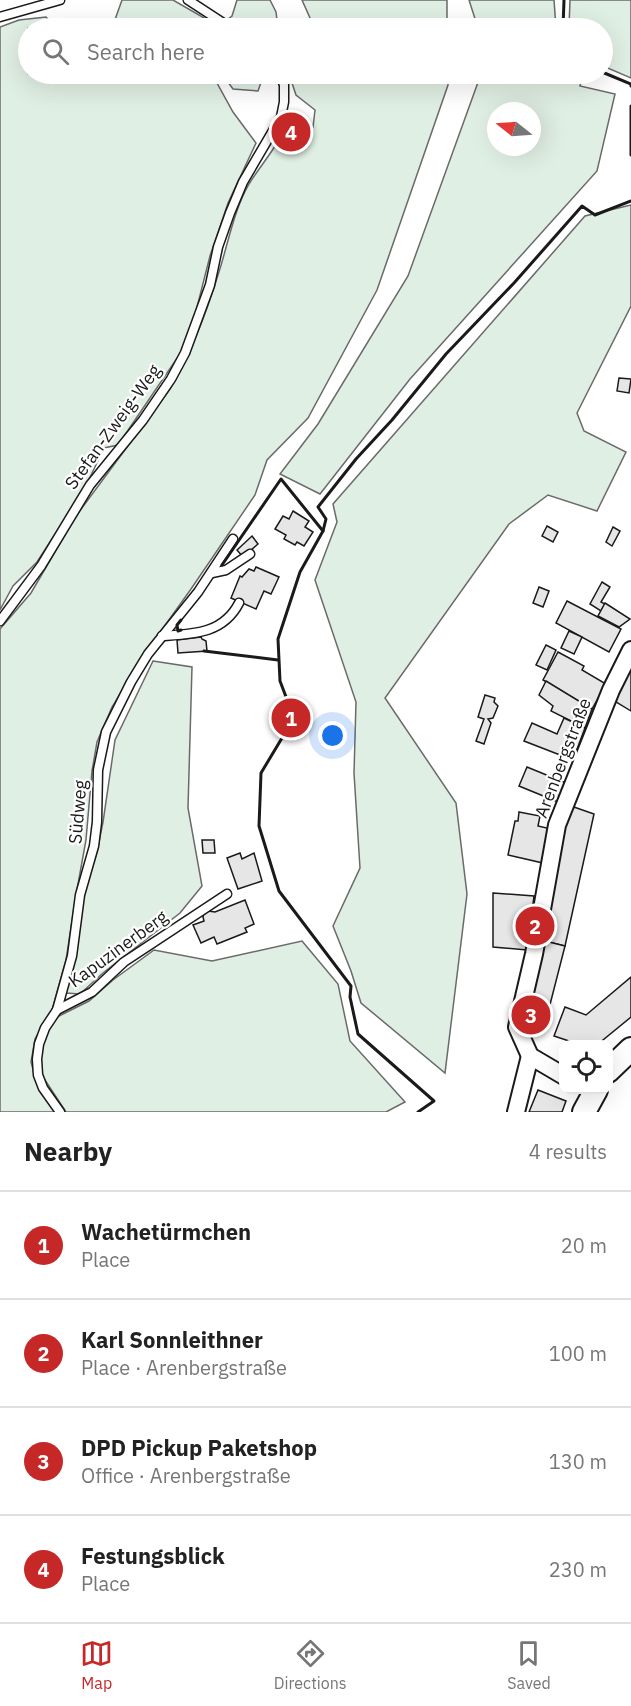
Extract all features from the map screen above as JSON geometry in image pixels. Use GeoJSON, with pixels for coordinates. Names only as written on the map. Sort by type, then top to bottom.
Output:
{"type":"FeatureCollection","features":[{"type":"Feature","properties":{"kind":"main road"},"geometry":{"type":"LineString","coordinates":[[613,1067],[631,1049]]}},
{"type":"Feature","properties":{"kind":"street","name":"Arenbergstraße"},"geometry":{"type":"LineString","coordinates":[[530,1056],[517,1027],[534,954],[557,825],[611,690],[631,650]]}},
{"type":"Feature","properties":{"kind":"street"},"geometry":{"type":"LineString","coordinates":[[516,1112],[530,1056],[559,1073]]}},
{"type":"Feature","properties":{"kind":"lane"},"geometry":{"type":"LineString","coordinates":[[0,17],[60,0]]}},
{"type":"Feature","properties":{"kind":"lane"},"geometry":{"type":"LineString","coordinates":[[188,0],[216,18]]}},
{"type":"Feature","properties":{"kind":"lane","name":"Stefan-Zweig-Weg"},"geometry":{"type":"LineString","coordinates":[[0,621],[41,566],[90,485],[155,404],[185,353],[210,285],[218,247],[230,213],[243,182],[281,117],[284,84]]}},
{"type":"Feature","properties":{"kind":"lane","name":"Südweg"},"geometry":{"type":"LineString","coordinates":[[60,1112],[43,1088],[38,1075],[36,1059],[45,1028],[57,1010],[72,956],[80,895],[94,846],[98,770],[106,732],[148,654],[212,573],[233,539]]}},
{"type":"Feature","properties":{"kind":"lane"},"geometry":{"type":"LineString","coordinates":[[212,573],[226,570],[250,554]]}},
{"type":"Feature","properties":{"kind":"lane"},"geometry":{"type":"LineString","coordinates":[[162,636],[199,633],[216,627],[232,616],[239,603]]}},
{"type":"Feature","properties":{"kind":"lane","name":"Kapuzinerberg"},"geometry":{"type":"LineString","coordinates":[[57,1010],[92,992],[124,962],[227,894]]}},
{"type":"Feature","properties":{"kind":"green space"},"geometry":{"type":"Polygon","coordinates":[[[122,0],[173,0],[204,18],[116,18],[122,0]]]}},
{"type":"Feature","properties":{"kind":"green space"},"geometry":{"type":"Polygon","coordinates":[[[237,0],[270,0],[277,18],[229,18],[237,0]]]}},
{"type":"Feature","properties":{"kind":"green space"},"geometry":{"type":"Polygon","coordinates":[[[302,0],[447,0],[447,18],[310,18],[302,0]]]}},
{"type":"Feature","properties":{"kind":"green space"},"geometry":{"type":"Polygon","coordinates":[[[469,0],[554,0],[555,18],[475,18],[469,0]]]}},
{"type":"Feature","properties":{"kind":"green space"},"geometry":{"type":"Polygon","coordinates":[[[570,0],[631,0],[631,78],[613,70],[613,18],[569,18],[570,0]]]}},
{"type":"Feature","properties":{"kind":"green space"},"geometry":{"type":"Polygon","coordinates":[[[18,20],[18,84],[218,84],[233,112],[256,143],[228,203],[182,351],[118,445],[104,448],[85,488],[37,562],[13,586],[0,610],[0,27],[18,20]]]}},
{"type":"Feature","properties":{"kind":"green space"},"geometry":{"type":"Polygon","coordinates":[[[229,84],[260,84],[258,91],[233,89],[229,84]]]}},
{"type":"Feature","properties":{"kind":"green space"},"geometry":{"type":"Polygon","coordinates":[[[292,84],[448,84],[377,290],[308,418],[267,460],[255,495],[146,652],[112,707],[97,742],[86,840],[66,960],[52,1010],[35,1039],[31,1062],[37,1084],[55,1112],[0,1112],[0,629],[31,593],[76,516],[170,389],[203,319],[235,217],[249,184],[275,146],[301,144],[313,127],[315,110],[296,95],[292,84]]]}},
{"type":"Feature","properties":{"kind":"green space"},"geometry":{"type":"Polygon","coordinates":[[[477,84],[580,84],[580,86],[615,94],[597,171],[410,379],[320,494],[280,474],[318,424],[408,276],[477,84]]]}},
{"type":"Feature","properties":{"kind":"green space"},"geometry":{"type":"Polygon","coordinates":[[[631,205],[631,306],[577,413],[584,431],[626,452],[597,511],[548,495],[509,524],[385,698],[456,803],[467,894],[445,1073],[361,1003],[333,926],[360,868],[354,773],[356,702],[315,580],[337,522],[333,504],[585,216],[631,205]]]}},
{"type":"Feature","properties":{"kind":"green space"},"geometry":{"type":"Polygon","coordinates":[[[153,661],[192,667],[188,808],[202,886],[180,913],[103,973],[80,994],[66,993],[82,900],[97,852],[103,822],[115,740],[153,661]]]}},
{"type":"Feature","properties":{"kind":"green space"},"geometry":{"type":"Polygon","coordinates":[[[302,941],[338,984],[350,1041],[405,1102],[386,1112],[66,1112],[43,1077],[40,1064],[41,1045],[48,1029],[57,1017],[89,1001],[154,950],[212,961],[302,941]]]}},
{"type":"Feature","properties":{"kind":"building"},"geometry":{"type":"Polygon","coordinates":[[[619,378],[631,379],[629,393],[617,391],[619,378]]]}},
{"type":"Feature","properties":{"kind":"building"},"geometry":{"type":"Polygon","coordinates":[[[293,511],[309,521],[305,527],[313,532],[304,546],[297,542],[295,545],[284,539],[286,535],[275,529],[283,516],[289,519],[293,511]]]}},
{"type":"Feature","properties":{"kind":"building"},"geometry":{"type":"Polygon","coordinates":[[[547,526],[558,532],[553,542],[542,536],[547,526]]]}},
{"type":"Feature","properties":{"kind":"building"},"geometry":{"type":"Polygon","coordinates":[[[613,527],[620,531],[612,546],[606,542],[613,527]]]}},
{"type":"Feature","properties":{"kind":"building"},"geometry":{"type":"Polygon","coordinates":[[[252,536],[258,544],[243,557],[237,550],[252,536]]]}},
{"type":"Feature","properties":{"kind":"building"},"geometry":{"type":"Polygon","coordinates":[[[256,567],[279,577],[271,594],[264,591],[256,609],[231,598],[240,576],[242,577],[249,569],[254,571],[256,567]]]}},
{"type":"Feature","properties":{"kind":"building"},"geometry":{"type":"Polygon","coordinates":[[[602,582],[610,587],[601,602],[605,604],[601,611],[590,604],[602,582]]]}},
{"type":"Feature","properties":{"kind":"building"},"geometry":{"type":"Polygon","coordinates":[[[539,587],[549,591],[543,607],[533,603],[539,587]]]}},
{"type":"Feature","properties":{"kind":"building"},"geometry":{"type":"Polygon","coordinates":[[[567,601],[621,629],[609,652],[556,623],[567,601]]]}},
{"type":"Feature","properties":{"kind":"building"},"geometry":{"type":"Polygon","coordinates":[[[605,603],[630,619],[619,627],[598,616],[605,603]]]}},
{"type":"Feature","properties":{"kind":"building"},"geometry":{"type":"Polygon","coordinates":[[[569,631],[582,637],[574,654],[561,648],[569,631]]]}},
{"type":"Feature","properties":{"kind":"building"},"geometry":{"type":"Polygon","coordinates":[[[201,637],[206,641],[207,651],[178,653],[177,640],[201,637]]]}},
{"type":"Feature","properties":{"kind":"building"},"geometry":{"type":"Polygon","coordinates":[[[546,645],[556,650],[547,670],[536,665],[546,645]]]}},
{"type":"Feature","properties":{"kind":"building"},"geometry":{"type":"Polygon","coordinates":[[[558,652],[584,666],[582,670],[606,684],[592,709],[543,680],[558,652]]]}},
{"type":"Feature","properties":{"kind":"building"},"geometry":{"type":"Polygon","coordinates":[[[631,660],[631,711],[611,699],[631,660]]]}},
{"type":"Feature","properties":{"kind":"building"},"geometry":{"type":"Polygon","coordinates":[[[546,681],[592,709],[585,728],[551,711],[553,706],[539,695],[546,681]]]}},
{"type":"Feature","properties":{"kind":"building"},"geometry":{"type":"Polygon","coordinates":[[[485,695],[495,698],[494,702],[498,706],[493,718],[488,719],[491,723],[484,744],[476,741],[484,719],[478,717],[485,695]]]}},
{"type":"Feature","properties":{"kind":"building"},"geometry":{"type":"Polygon","coordinates":[[[564,718],[585,728],[573,760],[524,741],[532,723],[557,734],[564,718]]]}},
{"type":"Feature","properties":{"kind":"building"},"geometry":{"type":"Polygon","coordinates":[[[527,767],[566,783],[558,802],[519,786],[527,767]]]}},
{"type":"Feature","properties":{"kind":"building"},"geometry":{"type":"Polygon","coordinates":[[[571,806],[594,814],[565,946],[541,940],[559,839],[571,806]]]}},
{"type":"Feature","properties":{"kind":"building"},"geometry":{"type":"Polygon","coordinates":[[[519,812],[540,816],[538,826],[551,829],[543,863],[508,855],[519,812]]]}},
{"type":"Feature","properties":{"kind":"building"},"geometry":{"type":"Polygon","coordinates":[[[202,840],[214,840],[215,853],[203,853],[202,840]]]}},
{"type":"Feature","properties":{"kind":"building"},"geometry":{"type":"Polygon","coordinates":[[[240,853],[242,859],[254,853],[262,881],[238,889],[227,858],[240,853]]]}},
{"type":"Feature","properties":{"kind":"building"},"geometry":{"type":"Polygon","coordinates":[[[493,893],[534,896],[527,950],[493,947],[493,893]]]}},
{"type":"Feature","properties":{"kind":"building"},"geometry":{"type":"Polygon","coordinates":[[[245,900],[254,924],[245,928],[247,932],[217,944],[214,937],[201,943],[193,925],[204,921],[204,913],[215,912],[245,900]]]}},
{"type":"Feature","properties":{"kind":"building"},"geometry":{"type":"Polygon","coordinates":[[[541,940],[565,946],[544,1028],[522,1022],[541,940]]]}},
{"type":"Feature","properties":{"kind":"building"},"geometry":{"type":"Polygon","coordinates":[[[631,977],[631,1017],[603,1040],[566,1040],[554,1036],[565,1007],[586,1015],[631,977]]]}},
{"type":"Feature","properties":{"kind":"building"},"geometry":{"type":"Polygon","coordinates":[[[538,1090],[566,1101],[562,1112],[529,1112],[538,1090]]]}},
{"type":"Feature","properties":{"kind":"wall"},"geometry":{"type":"LineString","coordinates":[[563,18],[564,0]]}},
{"type":"Feature","properties":{"kind":"wall"},"geometry":{"type":"LineString","coordinates":[[613,77],[631,86]]}},
{"type":"Feature","properties":{"kind":"wall"},"geometry":{"type":"LineString","coordinates":[[631,106],[631,155]]}},
{"type":"Feature","properties":{"kind":"wall"},"geometry":{"type":"LineString","coordinates":[[418,1112],[434,1101],[358,1034],[350,997],[351,986],[279,891],[259,826],[261,773],[294,718],[280,681],[278,639],[300,572],[323,531],[326,519],[318,507],[356,459],[392,420],[446,354],[514,283],[582,206],[595,215],[631,201]]}},
{"type":"Feature","properties":{"kind":"wall"},"geometry":{"type":"LineString","coordinates":[[222,565],[281,479],[323,531]]}},
{"type":"Feature","properties":{"kind":"wall"},"geometry":{"type":"LineString","coordinates":[[181,620],[177,625],[178,631],[181,630]]}},
{"type":"Feature","properties":{"kind":"wall"},"geometry":{"type":"LineString","coordinates":[[204,651],[278,660]]}},
{"type":"Feature","properties":{"kind":"place","name":"Festungsblick"},"geometry":{"type":"Point","coordinates":[291,132]}},
{"type":"Feature","properties":{"kind":"place","name":"Wachetürmchen"},"geometry":{"type":"Point","coordinates":[291,718]}},
{"type":"Feature","properties":{"kind":"place","name":"Karl Sonnleithner"},"geometry":{"type":"Point","coordinates":[535,926]}},
{"type":"Feature","properties":{"kind":"place","name":"DPD Pickup Paketshop"},"geometry":{"type":"Point","coordinates":[531,1015]}}]}
